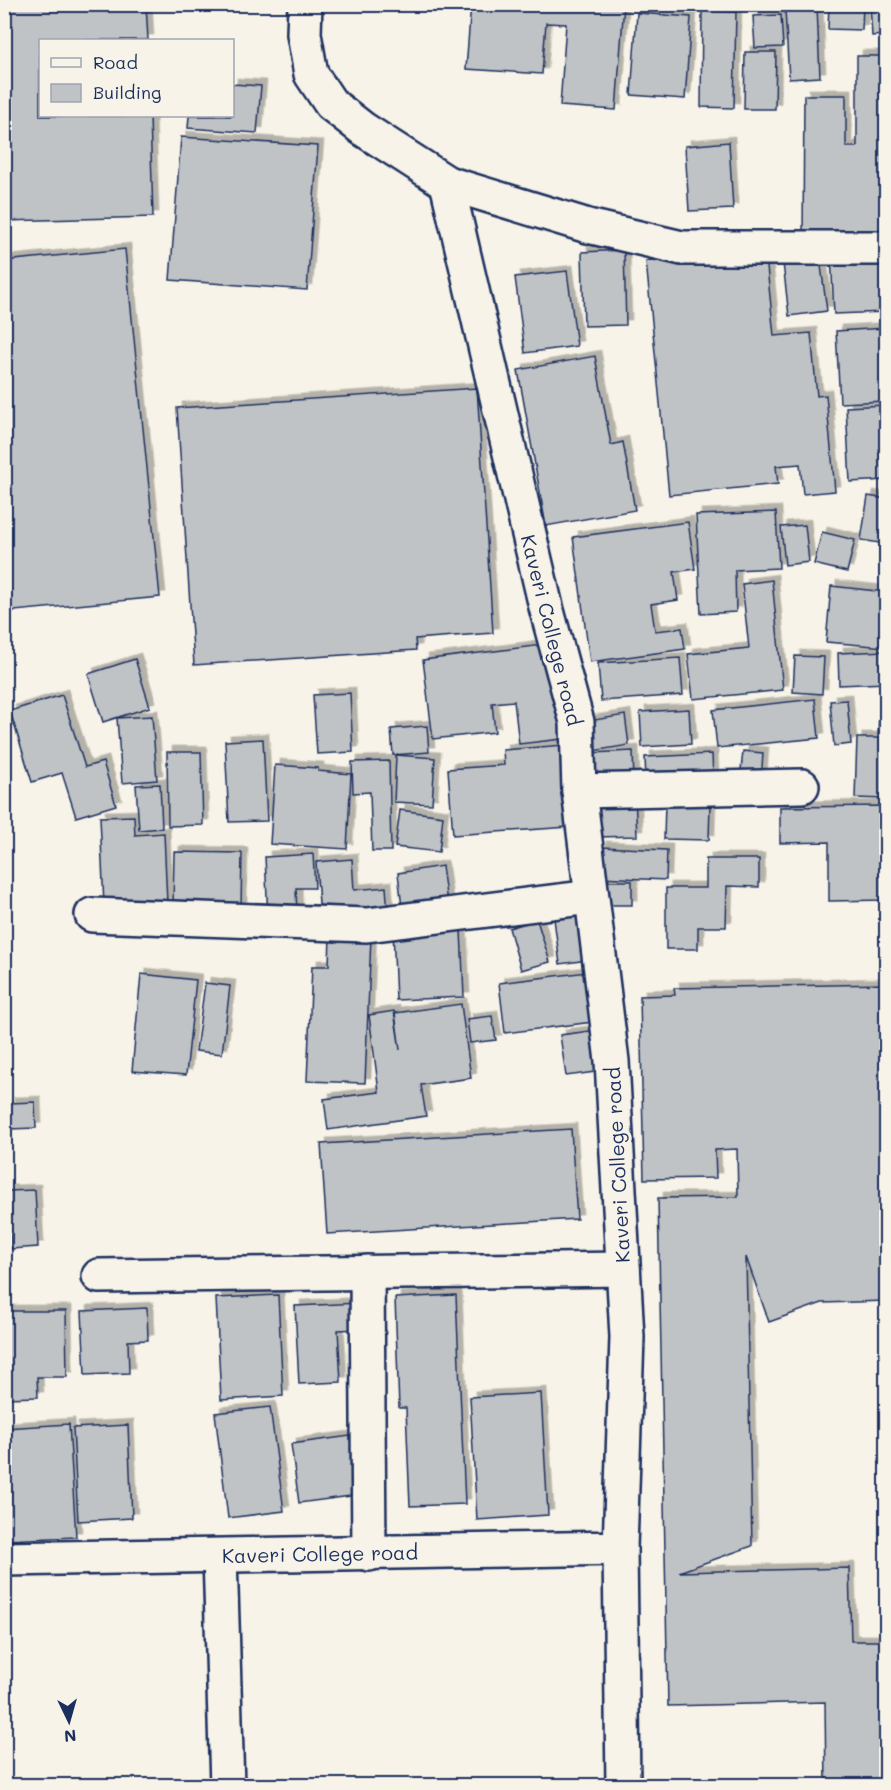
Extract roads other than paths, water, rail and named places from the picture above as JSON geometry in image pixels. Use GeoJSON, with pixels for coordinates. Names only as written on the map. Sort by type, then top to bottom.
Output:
{"type":"FeatureCollection","features":[{"type":"Feature","properties":{"kind":"street"},"geometry":{"type":"LineString","coordinates":[[305,4],[304,34],[311,74],[331,104],[363,129],[447,183],[588,226],[682,248],[886,248]]}},
{"type":"Feature","properties":{"kind":"street","name":"Kaveri College road"},"geometry":{"type":"LineString","coordinates":[[4,1559],[620,1548],[627,1336],[612,1061],[579,791],[577,722],[546,607],[447,183]]}},
{"type":"Feature","properties":{"kind":"street"},"geometry":{"type":"LineString","coordinates":[[579,791],[802,786]]}},
{"type":"Feature","properties":{"kind":"street"},"geometry":{"type":"LineString","coordinates":[[92,915],[367,925],[591,897]]}},
{"type":"Feature","properties":{"kind":"street"},"geometry":{"type":"LineString","coordinates":[[99,1276],[623,1269]]}},
{"type":"Feature","properties":{"kind":"street"},"geometry":{"type":"LineString","coordinates":[[367,1272],[369,1554]]}},
{"type":"Feature","properties":{"kind":"street"},"geometry":{"type":"LineString","coordinates":[[620,1548],[623,1785]]}},
{"type":"Feature","properties":{"kind":"street"},"geometry":{"type":"LineString","coordinates":[[220,1556],[227,1785]]}}]}
